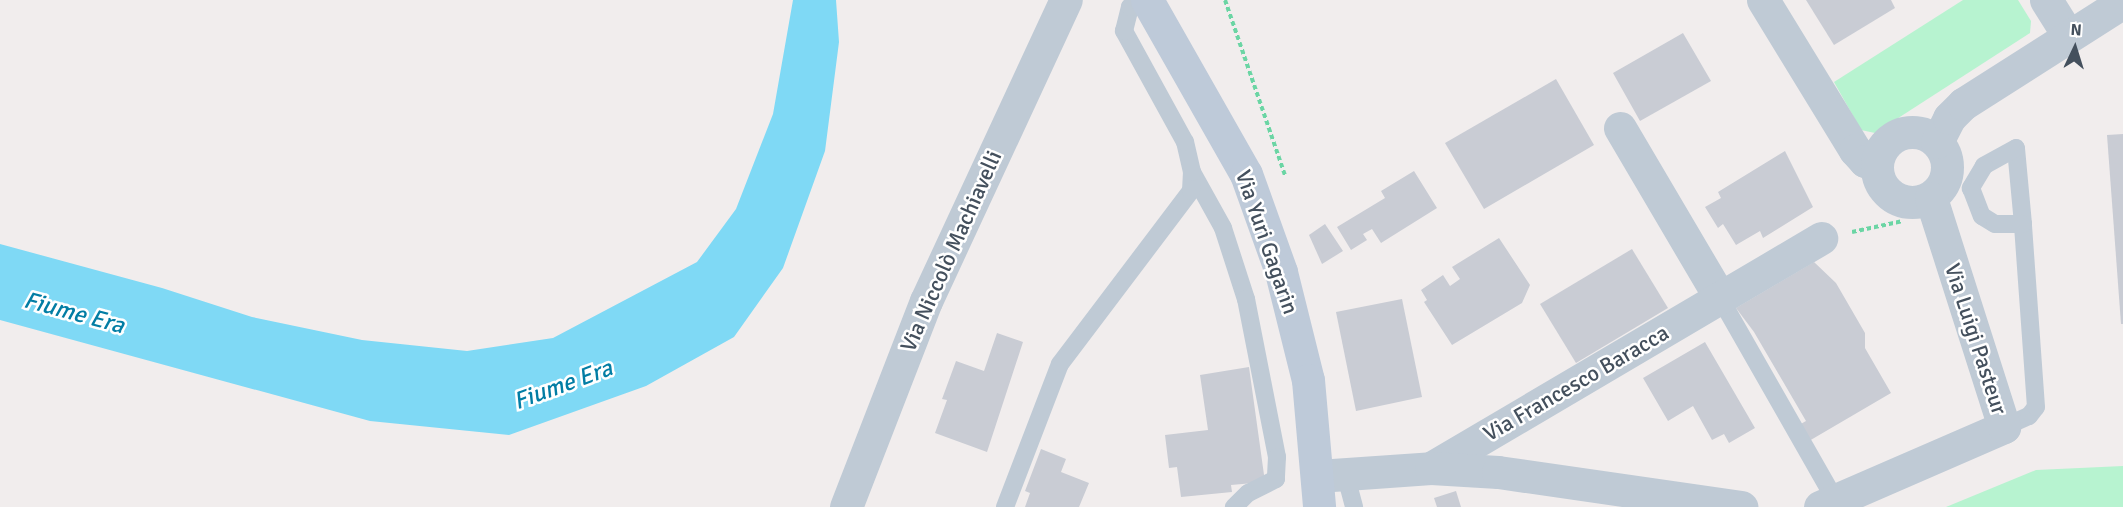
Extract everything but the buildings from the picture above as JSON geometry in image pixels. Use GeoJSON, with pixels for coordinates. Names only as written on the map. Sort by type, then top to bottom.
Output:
{"type":"FeatureCollection","features":[{"type":"Feature","properties":{"kind":"street","name":"Via Niccolò Machiavelli"},"geometry":{"type":"LineString","coordinates":[[846,507],[926,301],[1066,0]]}},
{"type":"Feature","properties":{"kind":"street","name":"Via Yuri Gagarin"},"geometry":{"type":"LineString","coordinates":[[1147,0],[1217,117],[1250,185],[1298,336],[1327,485]]}},
{"type":"Feature","properties":{"kind":"street"},"geometry":{"type":"LineString","coordinates":[[1763,0],[1855,150],[1865,161],[1876,164]]}},
{"type":"Feature","properties":{"kind":"street"},"geometry":{"type":"LineString","coordinates":[[2046,0],[2068,35]]}},
{"type":"Feature","properties":{"kind":"street"},"geometry":{"type":"LineString","coordinates":[[1937,142],[1949,118],[1963,104],[2123,2]]}},
{"type":"Feature","properties":{"kind":"street"},"geometry":{"type":"LineString","coordinates":[[1620,128],[1720,298]]}},
{"type":"Feature","properties":{"kind":"street"},"geometry":{"type":"LineString","coordinates":[[1905,132],[1918,132],[1937,142],[1947,159],[1947,177],[1933,206],[1893,198],[1884,189],[1876,164],[1882,147],[1905,132]]}},
{"type":"Feature","properties":{"kind":"street","name":"Via Luigi Pasteur"},"geometry":{"type":"LineString","coordinates":[[1828,504],[2004,427],[1933,206]]}},
{"type":"Feature","properties":{"kind":"street","name":"Via Francesco Baracca"},"geometry":{"type":"LineString","coordinates":[[1431,468],[1821,238]]}},
{"type":"Feature","properties":{"kind":"street"},"geometry":{"type":"LineString","coordinates":[[1327,485],[1431,468],[1551,478],[1678,502],[1742,507]]}},
{"type":"Feature","properties":{"kind":"lane"},"geometry":{"type":"LineString","coordinates":[[1139,0],[1130,7],[1124,31],[1185,142],[1192,172],[1223,228],[1246,299],[1277,457],[1276,479],[1248,494],[1234,507]]}},
{"type":"Feature","properties":{"kind":"lane"},"geometry":{"type":"LineString","coordinates":[[1005,507],[1060,364],[1191,191],[1192,172]]}},
{"type":"Feature","properties":{"kind":"lane"},"geometry":{"type":"LineString","coordinates":[[2004,427],[2029,416],[2036,407],[2023,224]]}},
{"type":"Feature","properties":{"kind":"lane"},"geometry":{"type":"LineString","coordinates":[[1720,298],[1828,504]]}},
{"type":"Feature","properties":{"kind":"lane"},"geometry":{"type":"LineString","coordinates":[[1327,485],[1354,507]]}},
{"type":"Feature","properties":{"kind":"path"},"geometry":{"type":"LineString","coordinates":[[1226,0],[1285,175]]}},
{"type":"Feature","properties":{"kind":"path"},"geometry":{"type":"LineString","coordinates":[[1821,238],[1933,206]]}},
{"type":"Feature","properties":{"kind":"green space"},"geometry":{"type":"Polygon","coordinates":[[[1963,0],[2018,0],[2031,21],[2030,33],[1875,133],[1861,130],[1834,82],[1963,0]]]}},
{"type":"Feature","properties":{"kind":"green space"},"geometry":{"type":"Polygon","coordinates":[[[2123,466],[2123,507],[1946,507],[2036,470],[2123,466]]]}},
{"type":"Feature","properties":{"kind":"water","name":"Fiume Era"},"geometry":{"type":"Polygon","coordinates":[[[793,0],[836,0],[839,42],[825,151],[783,268],[734,337],[646,386],[509,435],[370,421],[0,320],[0,244],[162,288],[252,317],[362,340],[467,351],[553,338],[697,262],[736,209],[773,114],[793,0]]]}}]}
